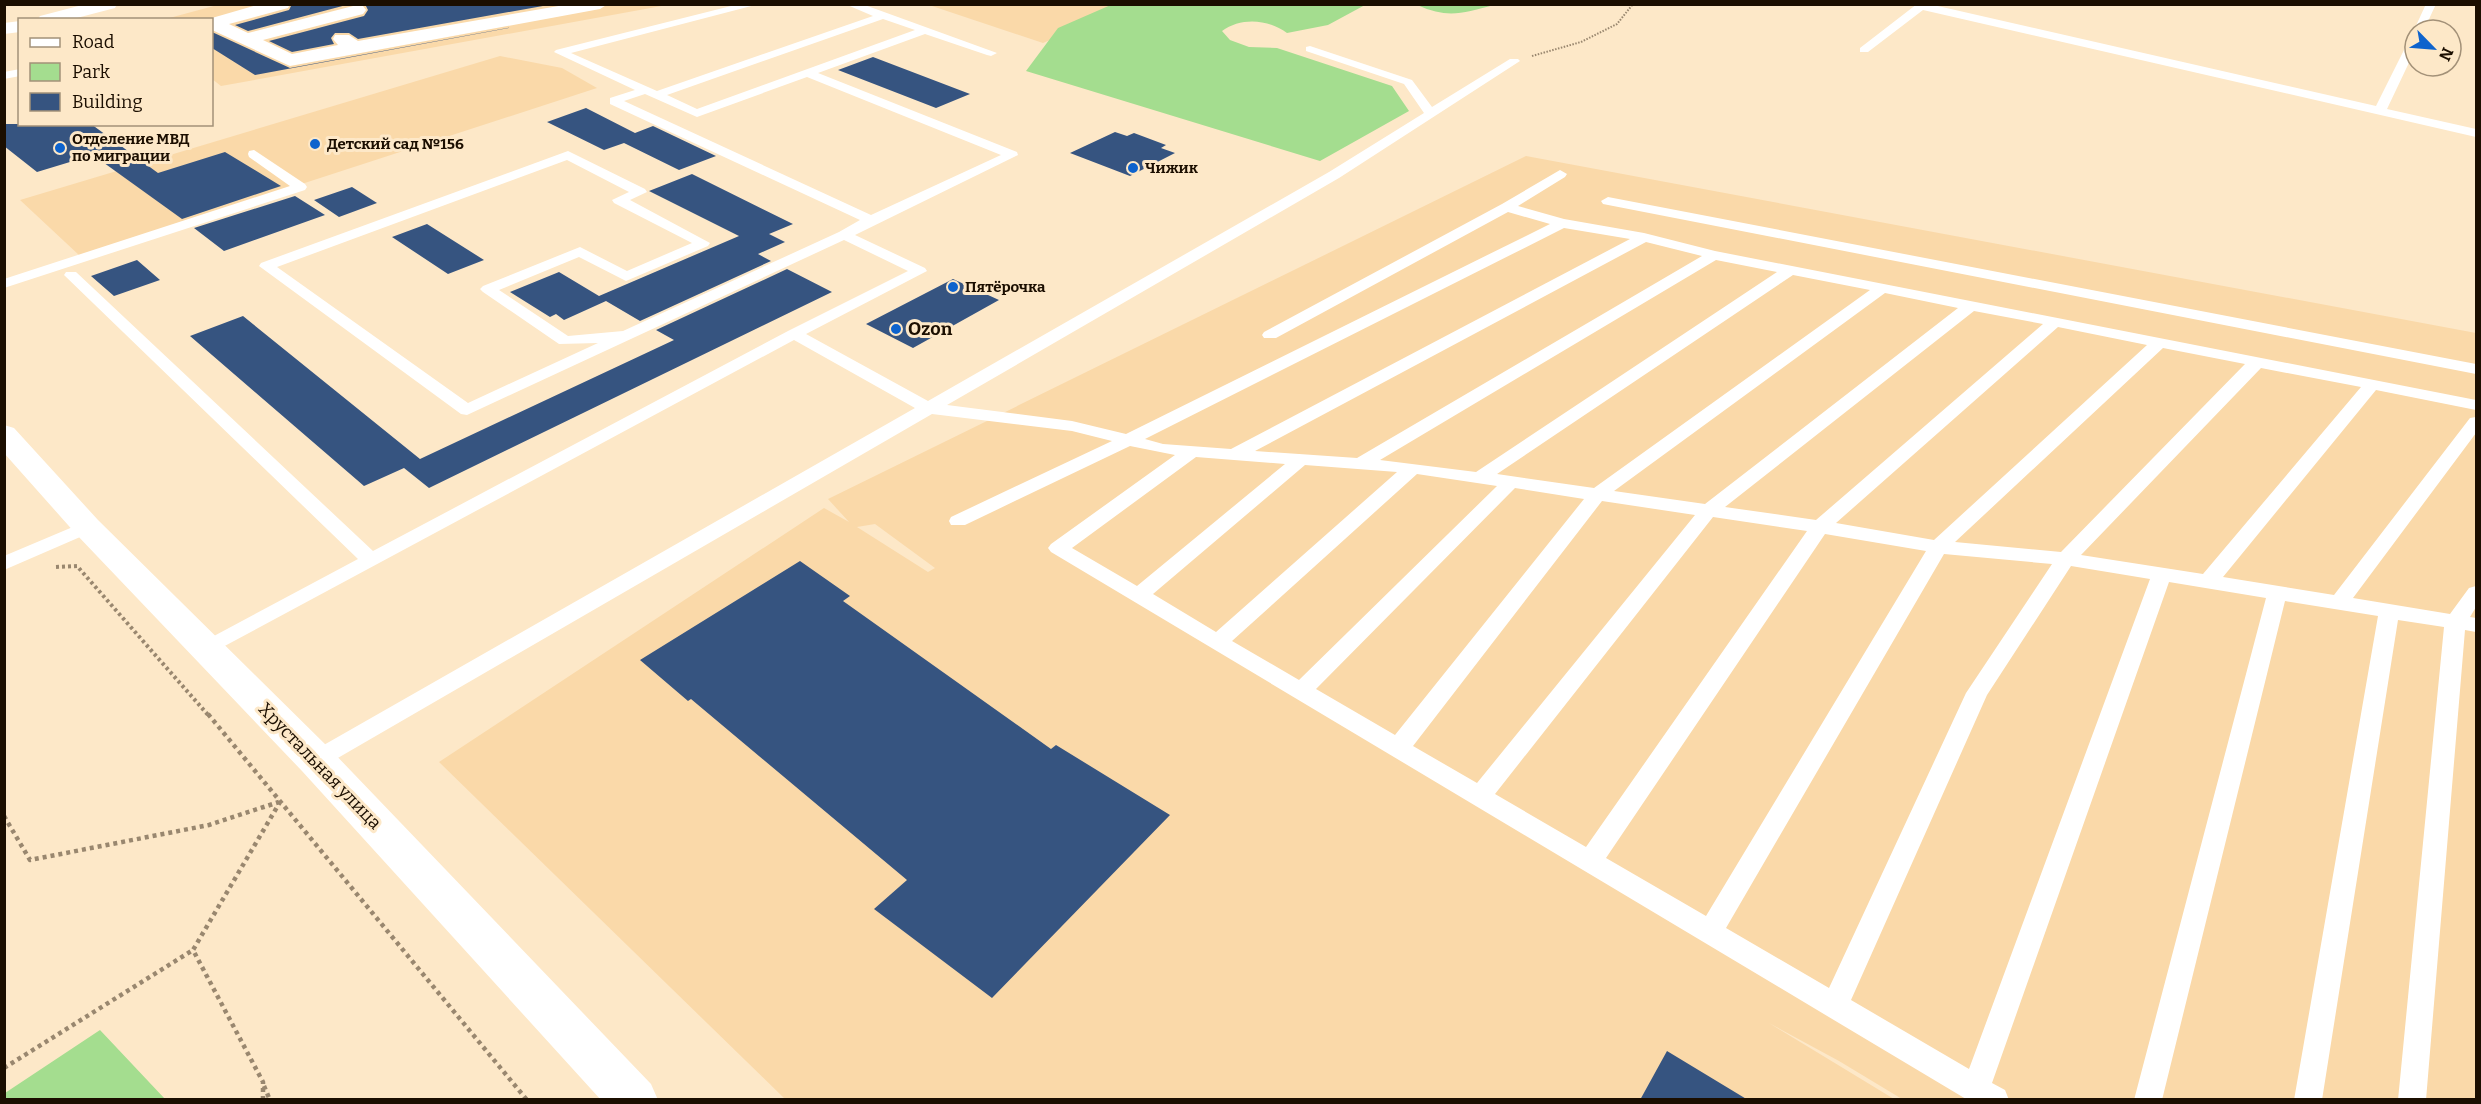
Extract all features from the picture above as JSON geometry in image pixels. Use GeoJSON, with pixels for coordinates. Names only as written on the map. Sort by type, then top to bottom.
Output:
{"type":"FeatureCollection","features":[{"type":"Feature","properties":{"kind":"street"},"geometry":{"type":"LineString","coordinates":[[52,18],[87,7],[109,4]]}},
{"type":"Feature","properties":{"kind":"street"},"geometry":{"type":"LineString","coordinates":[[282,4],[213,22],[290,60],[348,43],[416,37],[501,24],[561,8],[600,4]]}},
{"type":"Feature","properties":{"kind":"street"},"geometry":{"type":"LineString","coordinates":[[246,39],[352,7],[416,37]]}},
{"type":"Feature","properties":{"kind":"street"},"geometry":{"type":"LineString","coordinates":[[474,12],[501,24]]}},
{"type":"Feature","properties":{"kind":"street","name":"Хрустальная улица"},"geometry":{"type":"LineString","coordinates":[[4,434],[87,527],[316,760],[634,1100]]}},
{"type":"Feature","properties":{"kind":"lane"},"geometry":{"type":"LineString","coordinates":[[754,4],[560,52],[698,114],[926,30]]}},
{"type":"Feature","properties":{"kind":"lane"},"geometry":{"type":"LineString","coordinates":[[850,4],[991,53]]}},
{"type":"Feature","properties":{"kind":"lane"},"geometry":{"type":"LineString","coordinates":[[2425,18],[2432,4]]}},
{"type":"Feature","properties":{"kind":"lane"},"geometry":{"type":"LineString","coordinates":[[1864,50],[1922,5],[2476,133]]}},
{"type":"Feature","properties":{"kind":"lane"},"geometry":{"type":"LineString","coordinates":[[871,220],[614,101],[651,93],[882,15]]}},
{"type":"Feature","properties":{"kind":"lane"},"geometry":{"type":"LineString","coordinates":[[1310,49],[1408,82],[1431,114]]}},
{"type":"Feature","properties":{"kind":"lane"},"geometry":{"type":"LineString","coordinates":[[316,760],[1334,175],[1514,61]]}},
{"type":"Feature","properties":{"kind":"lane"},"geometry":{"type":"LineString","coordinates":[[2380,111],[2403,63]]}},
{"type":"Feature","properties":{"kind":"lane"},"geometry":{"type":"LineString","coordinates":[[626,336],[565,340],[488,289],[580,251],[626,277],[703,243],[619,200],[640,192],[568,155],[266,266],[467,410],[844,235],[871,220],[1012,155],[807,73]]}},
{"type":"Feature","properties":{"kind":"lane"},"geometry":{"type":"LineString","coordinates":[[4,284],[300,187],[254,154]]}},
{"type":"Feature","properties":{"kind":"lane"},"geometry":{"type":"LineString","coordinates":[[1270,335],[1507,207],[1560,174]]}},
{"type":"Feature","properties":{"kind":"lane"},"geometry":{"type":"LineString","coordinates":[[1608,201],[2476,369]]}},
{"type":"Feature","properties":{"kind":"lane"},"geometry":{"type":"LineString","coordinates":[[1507,207],[1562,223],[1644,237],[1714,255],[2476,405]]}},
{"type":"Feature","properties":{"kind":"lane"},"geometry":{"type":"LineString","coordinates":[[958,521],[1129,440],[1562,223]]}},
{"type":"Feature","properties":{"kind":"lane"},"geometry":{"type":"LineString","coordinates":[[206,649],[794,334],[920,271],[844,235]]}},
{"type":"Feature","properties":{"kind":"lane"},"geometry":{"type":"LineString","coordinates":[[1235,454],[1644,237]]}},
{"type":"Feature","properties":{"kind":"lane"},"geometry":{"type":"LineString","coordinates":[[1360,464],[1714,255]]}},
{"type":"Feature","properties":{"kind":"lane"},"geometry":{"type":"LineString","coordinates":[[1479,478],[1790,270]]}},
{"type":"Feature","properties":{"kind":"lane"},"geometry":{"type":"LineString","coordinates":[[70,275],[366,555]]}},
{"type":"Feature","properties":{"kind":"lane"},"geometry":{"type":"LineString","coordinates":[[1398,748],[1597,495],[1882,288]]}},
{"type":"Feature","properties":{"kind":"lane"},"geometry":{"type":"LineString","coordinates":[[1480,796],[1708,511],[1970,306]]}},
{"type":"Feature","properties":{"kind":"lane"},"geometry":{"type":"LineString","coordinates":[[1590,861],[1820,527],[2055,322]]}},
{"type":"Feature","properties":{"kind":"lane"},"geometry":{"type":"LineString","coordinates":[[794,334],[928,408],[1072,426],[1163,449],[1413,468],[1820,527],[1938,548],[2066,559],[2466,623]]}},
{"type":"Feature","properties":{"kind":"lane"},"geometry":{"type":"LineString","coordinates":[[1710,932],[1938,548],[2159,343]]}},
{"type":"Feature","properties":{"kind":"lane"},"geometry":{"type":"LineString","coordinates":[[1835,1005],[1977,693],[2066,559],[2257,362]]}},
{"type":"Feature","properties":{"kind":"lane"},"geometry":{"type":"LineString","coordinates":[[2208,582],[2372,385]]}},
{"type":"Feature","properties":{"kind":"lane"},"geometry":{"type":"LineString","coordinates":[[2340,603],[2476,423]]}},
{"type":"Feature","properties":{"kind":"lane"},"geometry":{"type":"LineString","coordinates":[[1193,451],[1058,548],[1986,1094],[2162,574]]}},
{"type":"Feature","properties":{"kind":"lane"},"geometry":{"type":"LineString","coordinates":[[1139,595],[1302,459]]}},
{"type":"Feature","properties":{"kind":"lane"},"geometry":{"type":"LineString","coordinates":[[1218,642],[1413,468]]}},
{"type":"Feature","properties":{"kind":"lane"},"geometry":{"type":"LineString","coordinates":[[1301,691],[1511,482]]}},
{"type":"Feature","properties":{"kind":"lane"},"geometry":{"type":"LineString","coordinates":[[4,564],[87,527]]}},
{"type":"Feature","properties":{"kind":"lane"},"geometry":{"type":"LineString","coordinates":[[2148,1100],[2277,593]]}},
{"type":"Feature","properties":{"kind":"lane"},"geometry":{"type":"LineString","coordinates":[[2412,1100],[2466,623],[2476,593]]}},
{"type":"Feature","properties":{"kind":"lane"},"geometry":{"type":"LineString","coordinates":[[2308,1100],[2389,611]]}},
{"type":"Feature","properties":{"kind":"path"},"geometry":{"type":"LineString","coordinates":[[1514,61],[1581,42],[1617,24],[1633,4]]}},
{"type":"Feature","properties":{"kind":"path"},"geometry":{"type":"LineString","coordinates":[[46,567],[77,566],[191,694],[527,1100]]}},
{"type":"Feature","properties":{"kind":"path"},"geometry":{"type":"LineString","coordinates":[[4,816],[30,860],[209,825],[280,802]]}},
{"type":"Feature","properties":{"kind":"path"},"geometry":{"type":"LineString","coordinates":[[4,1068],[194,950],[280,802]]}},
{"type":"Feature","properties":{"kind":"path"},"geometry":{"type":"LineString","coordinates":[[194,950],[263,1082],[270,1100]]}},
{"type":"Feature","properties":{"kind":"path"},"geometry":{"type":"LineString","coordinates":[[263,1082],[263,1100]]}},
{"type":"Feature","properties":{"kind":"shaded area"},"geometry":{"type":"Polygon","coordinates":[[[221,4],[667,5],[221,86],[213,80],[213,18],[169,18],[221,4]]]}},
{"type":"Feature","properties":{"kind":"shaded area"},"geometry":{"type":"Polygon","coordinates":[[[929,5],[1132,5],[1043,43],[929,5]]]}},
{"type":"Feature","properties":{"kind":"shaded area","name":"Детский сад №156"},"geometry":{"type":"Polygon","coordinates":[[[500,56],[562,68],[597,88],[80,256],[20,200],[500,56]]]}},
{"type":"Feature","properties":{"kind":"shaded area"},"geometry":{"type":"Polygon","coordinates":[[[1526,156],[2476,333],[2476,1099],[1902,1099],[1769,1023],[1894,1099],[785,1099],[439,762],[824,508],[849,522],[828,499],[1526,156]],[[875,524],[857,527],[928,572],[935,568],[875,524]]]}},
{"type":"Feature","properties":{"kind":"green space"},"geometry":{"type":"Polygon","coordinates":[[[1113,4],[1365,5],[1328,25],[1287,33],[1272,25],[1254,22],[1238,23],[1222,31],[1230,40],[1249,47],[1277,48],[1392,86],[1409,111],[1320,161],[1026,71],[1058,28],[1113,4]]]}},
{"type":"Feature","properties":{"kind":"green space"},"geometry":{"type":"Polygon","coordinates":[[[1417,5],[1494,5],[1464,12],[1447,13],[1417,5]]]}},
{"type":"Feature","properties":{"kind":"green space"},"geometry":{"type":"Polygon","coordinates":[[[100,1030],[165,1099],[5,1099],[5,1093],[100,1030]]]}},
{"type":"Feature","properties":{"kind":"building"},"geometry":{"type":"Polygon","coordinates":[[[292,4],[350,4],[248,31],[235,25],[289,10],[292,4]]]}},
{"type":"Feature","properties":{"kind":"building"},"geometry":{"type":"Polygon","coordinates":[[[365,4],[554,4],[358,39],[349,33],[335,33],[331,38],[334,44],[292,52],[269,41],[364,16],[368,10],[365,4]]]}},
{"type":"Feature","properties":{"kind":"building"},"geometry":{"type":"Polygon","coordinates":[[[573,16],[255,75],[213,49],[213,32],[290,68],[573,16]]]}},
{"type":"Feature","properties":{"kind":"building"},"geometry":{"type":"Polygon","coordinates":[[[873,57],[970,94],[936,108],[838,70],[873,57]]]}},
{"type":"Feature","properties":{"kind":"building"},"geometry":{"type":"Polygon","coordinates":[[[586,108],[635,133],[653,126],[716,156],[679,170],[624,143],[604,150],[547,122],[586,108]]]}},
{"type":"Feature","properties":{"kind":"building"},"geometry":{"type":"Polygon","coordinates":[[[4,124],[94,126],[158,173],[225,152],[281,186],[182,219],[93,155],[37,172],[4,146],[4,124]]]}},
{"type":"Feature","properties":{"kind":"building"},"geometry":{"type":"Polygon","coordinates":[[[1115,132],[1127,136],[1134,133],[1166,145],[1161,148],[1175,153],[1130,176],[1070,153],[1115,132]]]}},
{"type":"Feature","properties":{"kind":"building"},"geometry":{"type":"Polygon","coordinates":[[[692,174],[793,224],[769,234],[785,242],[758,254],[771,261],[640,321],[606,301],[564,320],[556,314],[550,317],[510,292],[559,272],[599,296],[739,236],[649,191],[692,174]]]}},
{"type":"Feature","properties":{"kind":"building"},"geometry":{"type":"Polygon","coordinates":[[[352,187],[377,203],[339,217],[314,200],[352,187]]]}},
{"type":"Feature","properties":{"kind":"building"},"geometry":{"type":"Polygon","coordinates":[[[295,196],[325,215],[224,251],[194,228],[295,196]]]}},
{"type":"Feature","properties":{"kind":"building"},"geometry":{"type":"Polygon","coordinates":[[[427,224],[484,260],[448,274],[392,237],[427,224]]]}},
{"type":"Feature","properties":{"kind":"building"},"geometry":{"type":"Polygon","coordinates":[[[137,260],[160,280],[114,296],[91,276],[137,260]]]}},
{"type":"Feature","properties":{"kind":"building"},"geometry":{"type":"Polygon","coordinates":[[[787,269],[832,292],[429,488],[404,468],[364,486],[190,336],[243,316],[420,459],[674,340],[656,330],[787,269]]]}},
{"type":"Feature","properties":{"kind":"building"},"geometry":{"type":"Polygon","coordinates":[[[953,279],[999,300],[913,348],[866,324],[953,279]]]}},
{"type":"Feature","properties":{"kind":"building"},"geometry":{"type":"Polygon","coordinates":[[[800,561],[850,596],[843,601],[1051,749],[1056,745],[1170,815],[992,998],[874,909],[907,880],[691,699],[688,701],[640,660],[800,561]]]}},
{"type":"Feature","properties":{"kind":"building"},"geometry":{"type":"Polygon","coordinates":[[[1667,1051],[1748,1100],[1640,1100],[1667,1051]]]}},
{"type":"Feature","properties":{"kind":"place","name":"Детский сад №156"},"geometry":{"type":"Point","coordinates":[315,144]}},
{"type":"Feature","properties":{"kind":"place","name":"Отделение МВД по миграции"},"geometry":{"type":"Point","coordinates":[60,148]}},
{"type":"Feature","properties":{"kind":"place","name":"Чижик"},"geometry":{"type":"Point","coordinates":[1133,168]}},
{"type":"Feature","properties":{"kind":"place","name":"Пятёрочка"},"geometry":{"type":"Point","coordinates":[953,287]}},
{"type":"Feature","properties":{"kind":"place","name":"Ozon"},"geometry":{"type":"Point","coordinates":[896,329]}}]}
